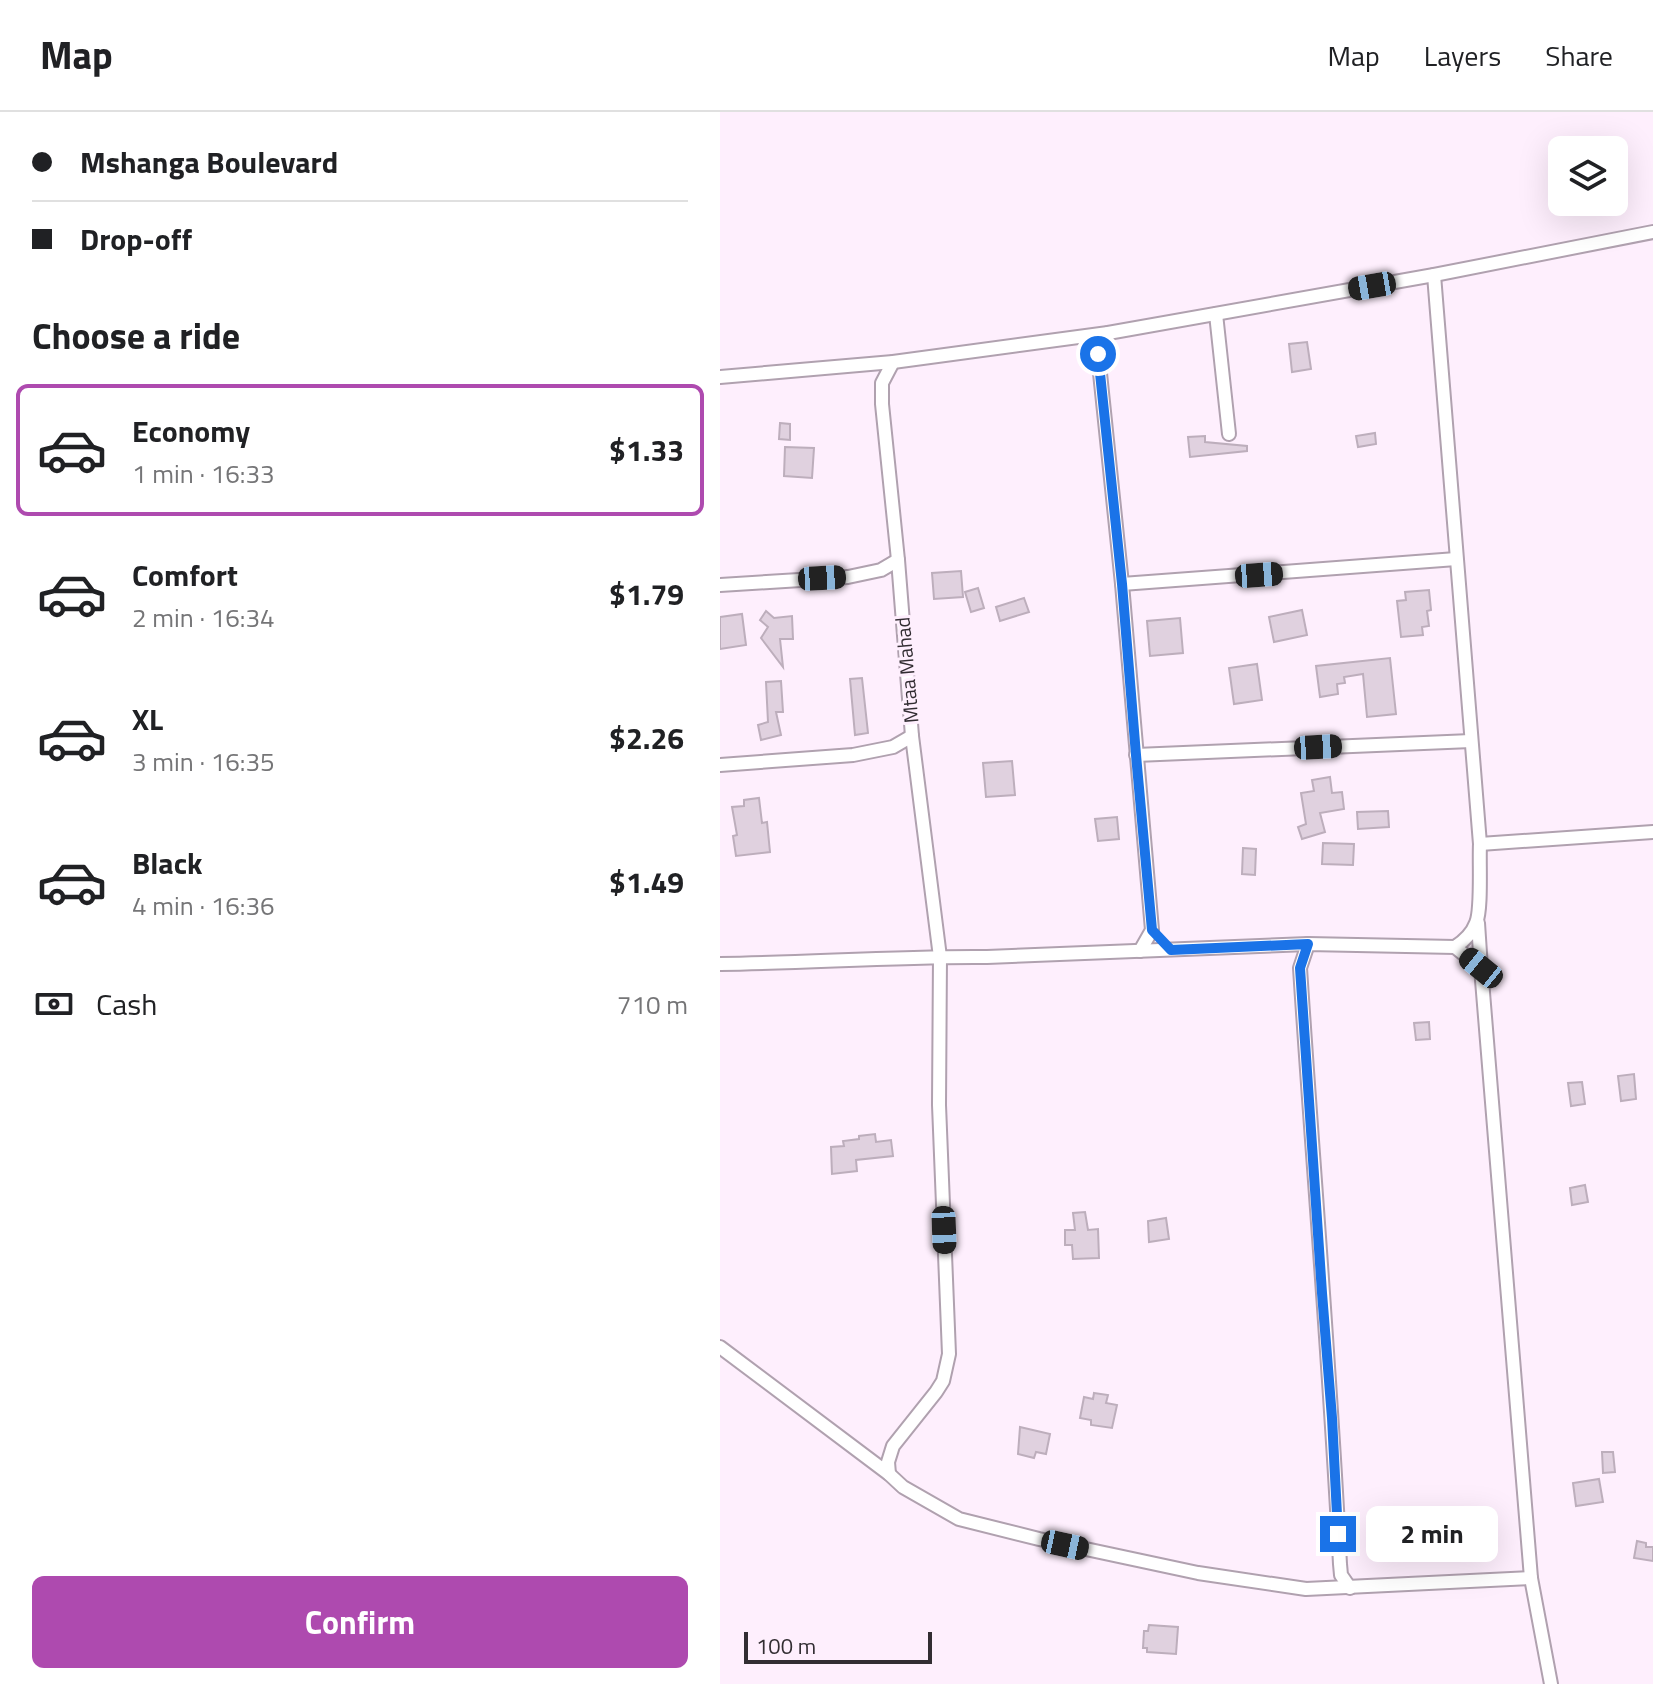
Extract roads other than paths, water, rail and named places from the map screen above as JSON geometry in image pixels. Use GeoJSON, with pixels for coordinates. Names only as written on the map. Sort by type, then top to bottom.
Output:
{"type":"FeatureCollection","features":[{"type":"Feature","properties":{"kind":"street"},"geometry":{"type":"LineString","coordinates":[[723,372],[893,362],[1108,333],[1653,232]]}},
{"type":"Feature","properties":{"kind":"street"},"geometry":{"type":"LineString","coordinates":[[1434,275],[1480,844],[1478,920],[1481,968],[1531,1578],[1551,1684]]}},
{"type":"Feature","properties":{"kind":"street"},"geometry":{"type":"LineString","coordinates":[[1216,314],[1229,434]]}},
{"type":"Feature","properties":{"kind":"street"},"geometry":{"type":"LineString","coordinates":[[1108,333],[1098,354],[1122,584],[1152,930],[1140,951]]}},
{"type":"Feature","properties":{"kind":"street"},"geometry":{"type":"LineString","coordinates":[[1071,337],[1098,354]]}},
{"type":"Feature","properties":{"kind":"street"},"geometry":{"type":"LineString","coordinates":[[860,365],[882,383],[893,362]]}},
{"type":"Feature","properties":{"kind":"street","name":"Mtaa Mahad"},"geometry":{"type":"LineString","coordinates":[[882,383],[912,736],[940,957],[939,1105],[949,1354],[943,1381],[893,1446],[888,1462],[889,1474]]}},
{"type":"Feature","properties":{"kind":"street"},"geometry":{"type":"LineString","coordinates":[[1122,584],[1456,559]]}},
{"type":"Feature","properties":{"kind":"street"},"geometry":{"type":"LineString","coordinates":[[720,585],[848,577],[881,570],[898,560]]}},
{"type":"Feature","properties":{"kind":"street"},"geometry":{"type":"LineString","coordinates":[[720,765],[853,755],[893,747],[912,736]]}},
{"type":"Feature","properties":{"kind":"street"},"geometry":{"type":"LineString","coordinates":[[1136,755],[1471,741]]}},
{"type":"Feature","properties":{"kind":"street"},"geometry":{"type":"LineString","coordinates":[[1480,844],[1653,832]]}},
{"type":"Feature","properties":{"kind":"street"},"geometry":{"type":"LineString","coordinates":[[1455,947],[1471,934],[1478,920]]}},
{"type":"Feature","properties":{"kind":"street"},"geometry":{"type":"LineString","coordinates":[[1152,930],[1171,950]]}},
{"type":"Feature","properties":{"kind":"street"},"geometry":{"type":"LineString","coordinates":[[720,964],[1308,944],[1455,947],[1481,968]]}},
{"type":"Feature","properties":{"kind":"street"},"geometry":{"type":"LineString","coordinates":[[1308,944],[1300,968],[1301,984],[1340,1564],[1341,1575],[1350,1588]]}},
{"type":"Feature","properties":{"kind":"street"},"geometry":{"type":"LineString","coordinates":[[720,1347],[903,1487],[959,1519],[1198,1573],[1306,1589],[1531,1578]]}}]}
